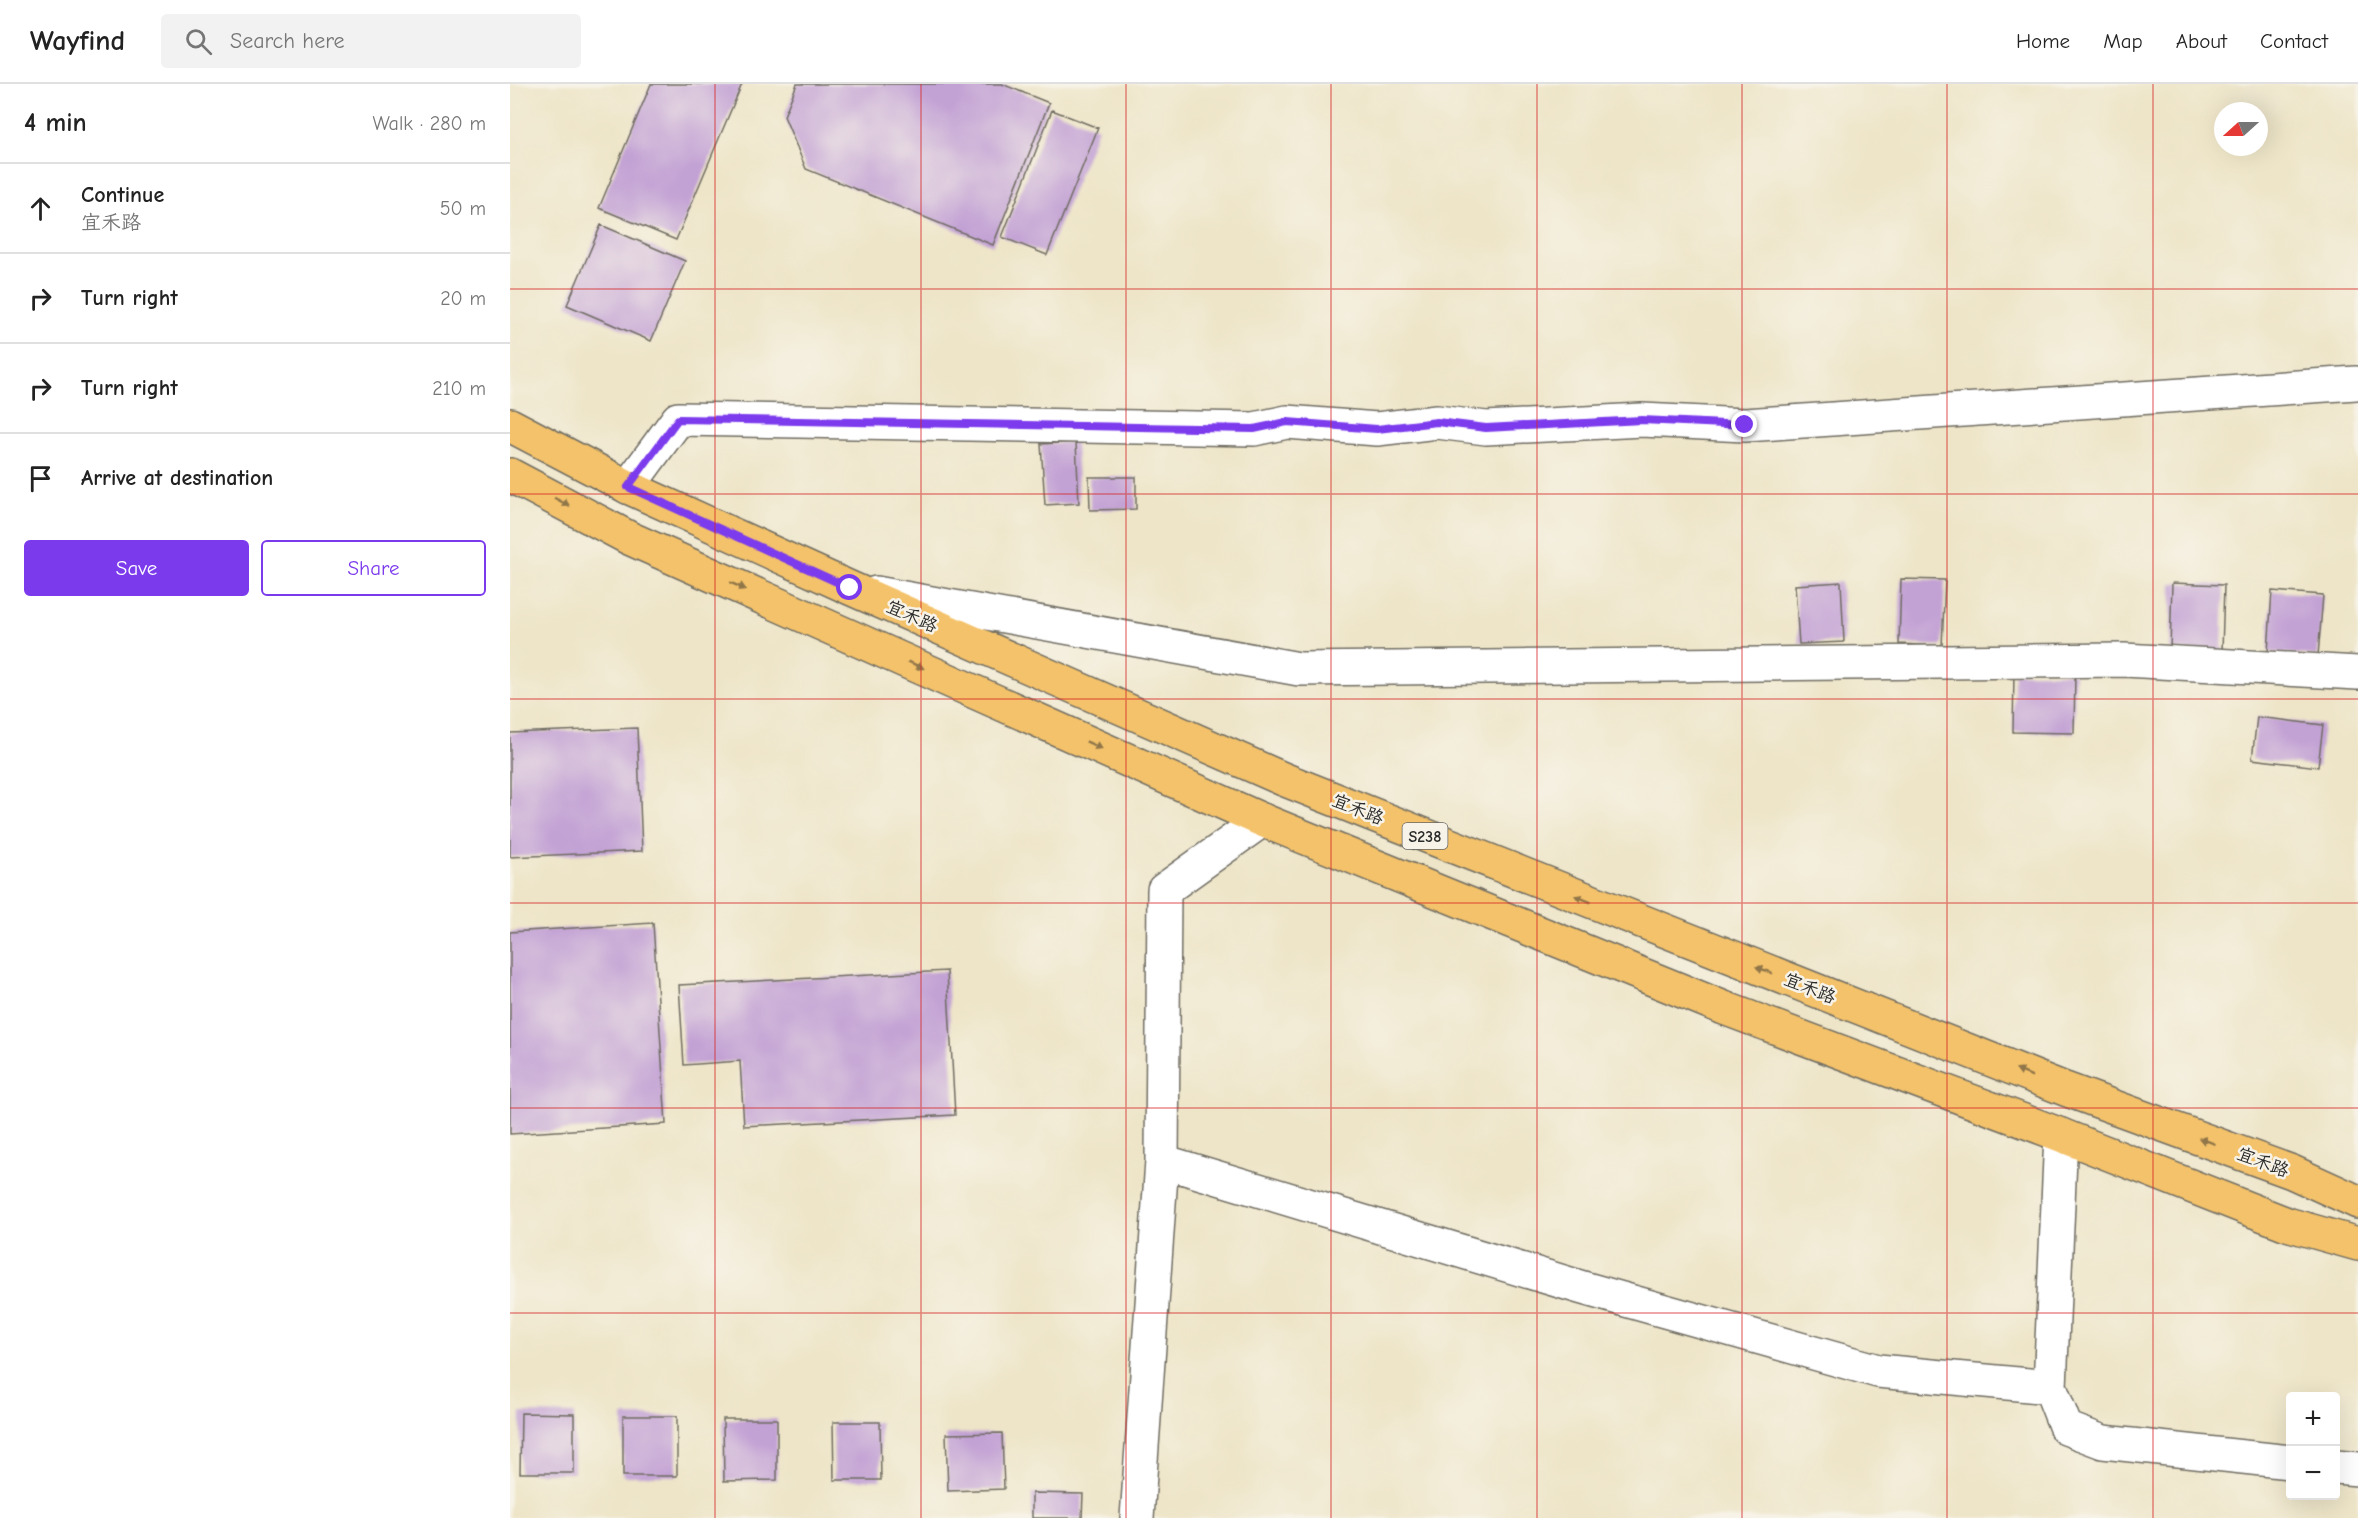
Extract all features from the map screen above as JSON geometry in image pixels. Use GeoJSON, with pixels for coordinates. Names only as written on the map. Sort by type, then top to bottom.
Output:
{"type":"FeatureCollection","features":[{"type":"Feature","properties":{"kind":"main road","name":"宜禾路"},"geometry":{"type":"LineString","coordinates":[[510,425],[628,487],[850,588],[1283,779],[2065,1089],[2292,1172],[2358,1202]]}},
{"type":"Feature","properties":{"kind":"main road","name":"S238"},"geometry":{"type":"LineString","coordinates":[[510,475],[629,538],[1262,820],[1724,1008],[2061,1135],[2287,1224],[2358,1244]]}},
{"type":"Feature","properties":{"kind":"street"},"geometry":{"type":"LineString","coordinates":[[628,487],[678,419],[1254,429],[1287,422],[1377,429],[1437,422],[1486,428],[1642,420],[1745,425],[2356,383]]}},
{"type":"Feature","properties":{"kind":"street"},"geometry":{"type":"LineString","coordinates":[[850,588],[1299,669],[2124,660],[2358,673]]}},
{"type":"Feature","properties":{"kind":"street"},"geometry":{"type":"LineString","coordinates":[[1137,1518],[1162,1161],[1164,890],[1262,820]]}},
{"type":"Feature","properties":{"kind":"street"},"geometry":{"type":"LineString","coordinates":[[2061,1135],[2050,1387],[2066,1428],[2103,1442],[2286,1462]]}},
{"type":"Feature","properties":{"kind":"street"},"geometry":{"type":"LineString","coordinates":[[1162,1161],[1594,1291],[1878,1371],[2050,1387]]}},
{"type":"Feature","properties":{"kind":"street"},"geometry":{"type":"LineString","coordinates":[[2340,1467],[2358,1469]]}},
{"type":"Feature","properties":{"kind":"building"},"geometry":{"type":"Polygon","coordinates":[[[651,84],[742,84],[676,240],[599,208],[651,84]]]}},
{"type":"Feature","properties":{"kind":"building"},"geometry":{"type":"Polygon","coordinates":[[[797,84],[1002,84],[1049,103],[993,245],[806,169],[784,116],[797,84]]]}},
{"type":"Feature","properties":{"kind":"building"},"geometry":{"type":"Polygon","coordinates":[[[1052,110],[1098,128],[1047,255],[1002,237],[1052,110]]]}},
{"type":"Feature","properties":{"kind":"building"},"geometry":{"type":"Polygon","coordinates":[[[601,225],[685,261],[651,341],[567,305],[601,225]]]}},
{"type":"Feature","properties":{"kind":"building"},"geometry":{"type":"Polygon","coordinates":[[[1076,442],[1079,503],[1045,505],[1041,444],[1076,442]]]}},
{"type":"Feature","properties":{"kind":"building"},"geometry":{"type":"Polygon","coordinates":[[[1089,477],[1136,477],[1136,509],[1090,510],[1089,477]]]}},
{"type":"Feature","properties":{"kind":"building"},"geometry":{"type":"Polygon","coordinates":[[[1901,579],[1945,580],[1942,646],[1899,644],[1901,579]]]}},
{"type":"Feature","properties":{"kind":"building"},"geometry":{"type":"Polygon","coordinates":[[[1841,582],[1844,642],[1799,644],[1795,585],[1841,582]]]}},
{"type":"Feature","properties":{"kind":"building"},"geometry":{"type":"Polygon","coordinates":[[[2172,583],[2224,585],[2222,652],[2170,650],[2172,583]]]}},
{"type":"Feature","properties":{"kind":"building"},"geometry":{"type":"Polygon","coordinates":[[[2272,591],[2323,595],[2318,656],[2268,652],[2272,591]]]}},
{"type":"Feature","properties":{"kind":"building"},"geometry":{"type":"Polygon","coordinates":[[[2014,673],[2075,673],[2074,733],[2013,732],[2014,673]]]}},
{"type":"Feature","properties":{"kind":"building"},"geometry":{"type":"Polygon","coordinates":[[[2257,717],[2323,725],[2318,767],[2252,759],[2257,717]]]}},
{"type":"Feature","properties":{"kind":"building"},"geometry":{"type":"Polygon","coordinates":[[[637,728],[642,851],[510,857],[510,733],[637,728]]]}},
{"type":"Feature","properties":{"kind":"building"},"geometry":{"type":"Polygon","coordinates":[[[653,923],[666,1124],[510,1134],[510,932],[653,923]]]}},
{"type":"Feature","properties":{"kind":"building"},"geometry":{"type":"Polygon","coordinates":[[[947,971],[955,1115],[744,1126],[740,1061],[684,1065],[679,985],[947,971]]]}},
{"type":"Feature","properties":{"kind":"building"},"geometry":{"type":"Polygon","coordinates":[[[521,1413],[574,1414],[574,1473],[520,1473],[521,1413]]]}},
{"type":"Feature","properties":{"kind":"building"},"geometry":{"type":"Polygon","coordinates":[[[623,1416],[677,1416],[677,1476],[623,1476],[623,1416]]]}},
{"type":"Feature","properties":{"kind":"building"},"geometry":{"type":"Polygon","coordinates":[[[723,1419],[777,1419],[777,1480],[724,1481],[723,1419]]]}},
{"type":"Feature","properties":{"kind":"building"},"geometry":{"type":"Polygon","coordinates":[[[833,1422],[880,1422],[881,1480],[834,1480],[833,1422]]]}},
{"type":"Feature","properties":{"kind":"building"},"geometry":{"type":"Polygon","coordinates":[[[1002,1433],[1004,1489],[948,1491],[946,1434],[1002,1433]]]}},
{"type":"Feature","properties":{"kind":"building"},"geometry":{"type":"Polygon","coordinates":[[[1032,1493],[1083,1494],[1082,1518],[1032,1518],[1032,1493]]]}},
{"type":"Feature","properties":{"kind":"route"},"geometry":{"type":"LineString","coordinates":[[850,588],[628,487],[678,419],[1254,429],[1287,422],[1377,429],[1437,422],[1486,428],[1642,420],[1745,425]]}}]}
